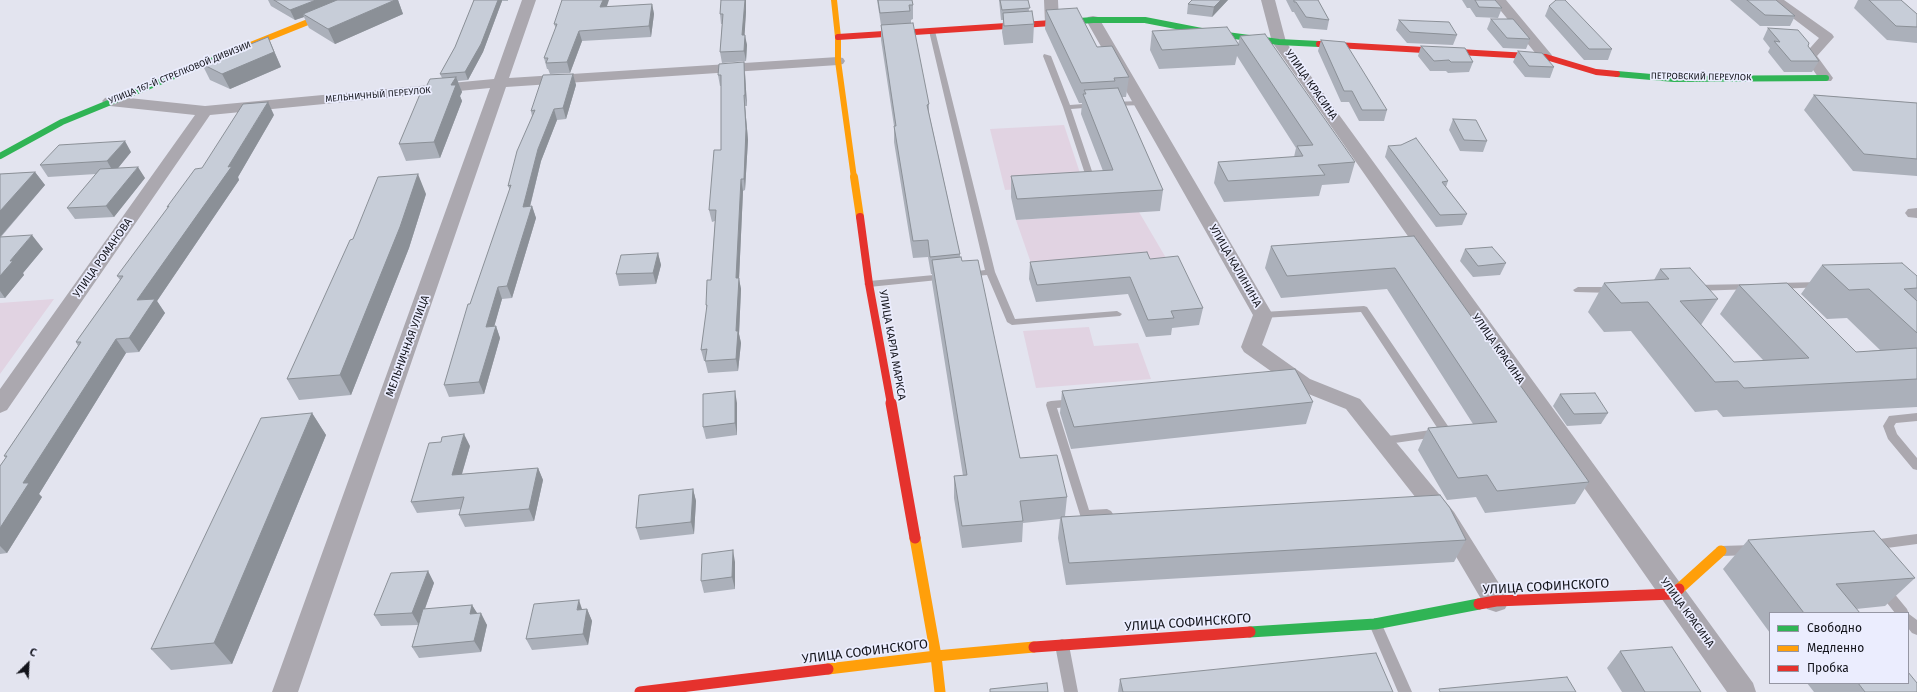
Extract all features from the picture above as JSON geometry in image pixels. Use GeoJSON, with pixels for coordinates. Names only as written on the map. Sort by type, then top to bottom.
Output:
{"type":"FeatureCollection","features":[{"type":"Feature","properties":{"kind":"street","name":"УЛИЦА 167-Й СТРЕЛКОВОЙ ДИВИЗИИ"},"geometry":{"type":"LineString","coordinates":[[0,156],[62,122],[363,0]]}},
{"type":"Feature","properties":{"kind":"street","name":"МЕЛЬНИЧНАЯ УЛИЦА"},"geometry":{"type":"LineString","coordinates":[[285,692],[529,0]]}},
{"type":"Feature","properties":{"kind":"street","name":"УЛИЦА КАРЛА МАРКСА"},"geometry":{"type":"LineString","coordinates":[[834,0],[838,37],[838,61],[869,284],[936,656],[940,692]]}},
{"type":"Feature","properties":{"kind":"street"},"geometry":{"type":"LineString","coordinates":[[1051,0],[1052,23]]}},
{"type":"Feature","properties":{"kind":"street","name":"УЛИЦА КРАСИНА"},"geometry":{"type":"LineString","coordinates":[[1268,0],[1280,42],[1743,692]]}},
{"type":"Feature","properties":{"kind":"street"},"geometry":{"type":"LineString","coordinates":[[1499,0],[1546,57]]}},
{"type":"Feature","properties":{"kind":"street"},"geometry":{"type":"LineString","coordinates":[[1776,0],[1827,37],[1810,56],[1826,78]]}},
{"type":"Feature","properties":{"kind":"street","name":"ПЕТРОВСКИЙ ПЕРЕУЛОК"},"geometry":{"type":"LineString","coordinates":[[838,37],[1093,20],[1145,20],[1212,33],[1280,42],[1546,57],[1596,72],[1674,79],[1826,78]]}},
{"type":"Feature","properties":{"kind":"street","name":"УЛИЦА КАЛИНИНА"},"geometry":{"type":"LineString","coordinates":[[1093,20],[1263,315],[1251,347],[1295,385],[1353,404],[1424,502],[1446,519],[1496,601]]}},
{"type":"Feature","properties":{"kind":"street","name":"МЕЛЬНИЧНЫЙ ПЕРЕУЛОК"},"geometry":{"type":"LineString","coordinates":[[110,102],[205,111],[501,83],[838,61]]}},
{"type":"Feature","properties":{"kind":"street","name":"УЛИЦА РОМАНОВА"},"geometry":{"type":"LineString","coordinates":[[0,405],[205,111]]}},
{"type":"Feature","properties":{"kind":"street"},"geometry":{"type":"LineString","coordinates":[[1673,594],[1721,551]]}},
{"type":"Feature","properties":{"kind":"street","name":"УЛИЦА СОФИНСКОГО"},"geometry":{"type":"LineString","coordinates":[[640,692],[936,656],[1062,645],[1374,624],[1496,601],[1673,594]]}},
{"type":"Feature","properties":{"kind":"lane"},"geometry":{"type":"LineString","coordinates":[[932,31],[990,272],[1012,322],[1116,314]]}},
{"type":"Feature","properties":{"kind":"lane"},"geometry":{"type":"LineString","coordinates":[[1047,56],[1067,107],[1092,184]]}},
{"type":"Feature","properties":{"kind":"lane"},"geometry":{"type":"LineString","coordinates":[[1067,107],[1140,103]]}},
{"type":"Feature","properties":{"kind":"lane"},"geometry":{"type":"LineString","coordinates":[[869,284],[990,272]]}},
{"type":"Feature","properties":{"kind":"lane"},"geometry":{"type":"LineString","coordinates":[[1688,288],[1831,285]]}},
{"type":"Feature","properties":{"kind":"lane"},"geometry":{"type":"LineString","coordinates":[[1578,290],[1625,289]]}},
{"type":"Feature","properties":{"kind":"lane"},"geometry":{"type":"LineString","coordinates":[[1263,315],[1364,309],[1446,432],[1381,441]]}},
{"type":"Feature","properties":{"kind":"lane"},"geometry":{"type":"LineString","coordinates":[[1085,402],[1051,405],[1085,515],[1116,514]]}},
{"type":"Feature","properties":{"kind":"lane"},"geometry":{"type":"LineString","coordinates":[[1917,417],[1894,419],[1888,426],[1892,436],[1917,466]]}},
{"type":"Feature","properties":{"kind":"lane"},"geometry":{"type":"LineString","coordinates":[[1863,546],[1917,539]]}},
{"type":"Feature","properties":{"kind":"lane"},"geometry":{"type":"LineString","coordinates":[[1721,551],[1769,550]]}},
{"type":"Feature","properties":{"kind":"lane"},"geometry":{"type":"LineString","coordinates":[[1878,584],[1902,612]]}},
{"type":"Feature","properties":{"kind":"lane"},"geometry":{"type":"LineString","coordinates":[[1909,620],[1917,630]]}},
{"type":"Feature","properties":{"kind":"lane"},"geometry":{"type":"LineString","coordinates":[[1374,624],[1405,692]]}},
{"type":"Feature","properties":{"kind":"lane"},"geometry":{"type":"LineString","coordinates":[[1062,645],[1071,692]]}},
{"type":"Feature","properties":{"kind":"shaded area"},"geometry":{"type":"Polygon","coordinates":[[[1064,125],[1084,185],[1005,190],[990,129],[1064,125]]]}},
{"type":"Feature","properties":{"kind":"shaded area"},"geometry":{"type":"Polygon","coordinates":[[[1139,212],[1166,258],[1032,266],[1016,220],[1139,212]]]}},
{"type":"Feature","properties":{"kind":"shaded area"},"geometry":{"type":"Polygon","coordinates":[[[54,299],[0,374],[0,303],[54,299]]]}},
{"type":"Feature","properties":{"kind":"shaded area"},"geometry":{"type":"Polygon","coordinates":[[[1089,327],[1094,346],[1138,343],[1151,379],[1036,388],[1023,331],[1089,327]]]}},
{"type":"Feature","properties":{"kind":"building"},"geometry":{"type":"Polygon","coordinates":[[[274,0],[316,0],[290,10],[274,0]]]}},
{"type":"Feature","properties":{"kind":"building"},"geometry":{"type":"Polygon","coordinates":[[[337,0],[395,0],[328,29],[303,14],[337,0]]]}},
{"type":"Feature","properties":{"kind":"building"},"geometry":{"type":"Polygon","coordinates":[[[474,0],[498,0],[481,44],[465,72],[440,74],[455,47],[474,0]]]}},
{"type":"Feature","properties":{"kind":"building"},"geometry":{"type":"Polygon","coordinates":[[[562,0],[603,0],[600,7],[652,4],[649,26],[579,31],[567,62],[546,63],[548,58],[544,58],[557,24],[554,24],[562,0]]]}},
{"type":"Feature","properties":{"kind":"building"},"geometry":{"type":"Polygon","coordinates":[[[721,0],[745,0],[742,35],[745,35],[744,51],[720,52],[723,14],[720,14],[721,0]]]}},
{"type":"Feature","properties":{"kind":"building"},"geometry":{"type":"Polygon","coordinates":[[[878,0],[912,0],[913,5],[909,5],[910,11],[880,13],[878,0]]]}},
{"type":"Feature","properties":{"kind":"building"},"geometry":{"type":"Polygon","coordinates":[[[1000,0],[1028,0],[1030,8],[1002,10],[1000,0]]]}},
{"type":"Feature","properties":{"kind":"building"},"geometry":{"type":"Polygon","coordinates":[[[1192,0],[1221,0],[1214,7],[1188,4],[1192,0]]]}},
{"type":"Feature","properties":{"kind":"building"},"geometry":{"type":"Polygon","coordinates":[[[1294,0],[1318,0],[1329,20],[1306,17],[1294,0]]]}},
{"type":"Feature","properties":{"kind":"building"},"geometry":{"type":"Polygon","coordinates":[[[1475,0],[1495,0],[1502,8],[1479,7],[1475,0]]]}},
{"type":"Feature","properties":{"kind":"building"},"geometry":{"type":"Polygon","coordinates":[[[1556,0],[1565,0],[1612,49],[1589,49],[1549,6],[1556,0]]]}},
{"type":"Feature","properties":{"kind":"building"},"geometry":{"type":"Polygon","coordinates":[[[1747,0],[1776,0],[1795,16],[1765,15],[1747,0]]]}},
{"type":"Feature","properties":{"kind":"building"},"geometry":{"type":"Polygon","coordinates":[[[1869,0],[1901,0],[1917,14],[1917,27],[1896,26],[1869,0]]]}},
{"type":"Feature","properties":{"kind":"building"},"geometry":{"type":"Polygon","coordinates":[[[1077,8],[1097,47],[1112,46],[1129,77],[1114,78],[1115,81],[1081,83],[1046,10],[1077,8]]]}},
{"type":"Feature","properties":{"kind":"building"},"geometry":{"type":"Polygon","coordinates":[[[1032,11],[1034,24],[1004,26],[1003,13],[1032,11]]]}},
{"type":"Feature","properties":{"kind":"building"},"geometry":{"type":"Polygon","coordinates":[[[1491,19],[1513,19],[1530,39],[1507,38],[1491,19]]]}},
{"type":"Feature","properties":{"kind":"building"},"geometry":{"type":"Polygon","coordinates":[[[1399,20],[1449,22],[1457,35],[1410,32],[1399,20]]]}},
{"type":"Feature","properties":{"kind":"building"},"geometry":{"type":"Polygon","coordinates":[[[913,23],[929,104],[927,105],[960,254],[930,257],[928,240],[913,241],[894,126],[896,126],[881,25],[913,23]]]}},
{"type":"Feature","properties":{"kind":"building"},"geometry":{"type":"Polygon","coordinates":[[[1227,27],[1239,45],[1162,50],[1152,31],[1227,27]]]}},
{"type":"Feature","properties":{"kind":"building"},"geometry":{"type":"Polygon","coordinates":[[[1768,28],[1798,30],[1809,43],[1808,46],[1819,61],[1791,61],[1774,41],[1780,42],[1768,28]]]}},
{"type":"Feature","properties":{"kind":"building"},"geometry":{"type":"Polygon","coordinates":[[[1265,34],[1355,162],[1318,165],[1325,175],[1228,181],[1218,162],[1303,156],[1297,146],[1313,145],[1240,36],[1265,34]]]}},
{"type":"Feature","properties":{"kind":"building"},"geometry":{"type":"Polygon","coordinates":[[[268,37],[274,52],[222,74],[202,64],[268,37]]]}},
{"type":"Feature","properties":{"kind":"building"},"geometry":{"type":"Polygon","coordinates":[[[1321,40],[1345,42],[1387,110],[1362,110],[1352,91],[1344,91],[1321,40]]]}},
{"type":"Feature","properties":{"kind":"building"},"geometry":{"type":"Polygon","coordinates":[[[1421,46],[1465,48],[1473,62],[1451,62],[1449,60],[1434,61],[1421,46]]]}},
{"type":"Feature","properties":{"kind":"building"},"geometry":{"type":"Polygon","coordinates":[[[1518,51],[1542,53],[1554,67],[1529,66],[1518,51]]]}},
{"type":"Feature","properties":{"kind":"building"},"geometry":{"type":"Polygon","coordinates":[[[744,62],[746,129],[744,179],[741,179],[736,278],[739,278],[736,359],[705,361],[707,349],[701,350],[707,305],[707,280],[711,280],[716,210],[709,210],[714,150],[721,150],[721,75],[718,75],[719,64],[744,62]]]}},
{"type":"Feature","properties":{"kind":"building"},"geometry":{"type":"Polygon","coordinates":[[[573,74],[563,108],[554,109],[538,149],[523,207],[532,206],[507,286],[498,287],[486,327],[496,326],[479,382],[444,385],[468,304],[470,304],[511,185],[508,186],[517,151],[535,110],[531,111],[543,75],[573,74]]]}},
{"type":"Feature","properties":{"kind":"building"},"geometry":{"type":"Polygon","coordinates":[[[456,77],[451,85],[456,85],[434,142],[399,144],[423,87],[426,87],[430,79],[456,77]]]}},
{"type":"Feature","properties":{"kind":"building"},"geometry":{"type":"Polygon","coordinates":[[[1118,88],[1163,190],[1017,199],[1011,176],[1113,170],[1083,94],[1086,94],[1084,90],[1118,88]]]}},
{"type":"Feature","properties":{"kind":"building"},"geometry":{"type":"Polygon","coordinates":[[[1814,95],[1917,103],[1917,159],[1864,154],[1814,95]]]}},
{"type":"Feature","properties":{"kind":"building"},"geometry":{"type":"Polygon","coordinates":[[[268,102],[228,167],[232,166],[137,300],[155,299],[129,338],[116,339],[23,483],[29,483],[0,528],[0,466],[7,456],[4,456],[81,342],[76,342],[123,276],[117,276],[195,169],[202,168],[243,104],[268,102]]]}},
{"type":"Feature","properties":{"kind":"building"},"geometry":{"type":"Polygon","coordinates":[[[1453,119],[1476,120],[1487,141],[1464,140],[1453,119]]]}},
{"type":"Feature","properties":{"kind":"building"},"geometry":{"type":"Polygon","coordinates":[[[1416,138],[1448,181],[1442,182],[1467,214],[1440,215],[1388,146],[1401,145],[1416,138]]]}},
{"type":"Feature","properties":{"kind":"building"},"geometry":{"type":"Polygon","coordinates":[[[125,141],[107,161],[40,165],[59,145],[125,141]]]}},
{"type":"Feature","properties":{"kind":"building"},"geometry":{"type":"Polygon","coordinates":[[[138,167],[106,206],[67,208],[100,169],[138,167]]]}},
{"type":"Feature","properties":{"kind":"building"},"geometry":{"type":"Polygon","coordinates":[[[35,172],[0,211],[0,174],[35,172]]]}},
{"type":"Feature","properties":{"kind":"building"},"geometry":{"type":"Polygon","coordinates":[[[418,174],[400,227],[340,375],[287,379],[350,240],[353,239],[378,177],[418,174]]]}},
{"type":"Feature","properties":{"kind":"building"},"geometry":{"type":"Polygon","coordinates":[[[32,235],[10,261],[13,261],[0,276],[0,237],[32,235]]]}},
{"type":"Feature","properties":{"kind":"building"},"geometry":{"type":"Polygon","coordinates":[[[1414,236],[1589,482],[1497,491],[1487,475],[1458,478],[1428,428],[1497,422],[1395,268],[1287,276],[1271,246],[1414,236]]]}},
{"type":"Feature","properties":{"kind":"building"},"geometry":{"type":"Polygon","coordinates":[[[1492,247],[1506,263],[1478,266],[1465,249],[1492,247]]]}},
{"type":"Feature","properties":{"kind":"building"},"geometry":{"type":"Polygon","coordinates":[[[1147,252],[1150,259],[1178,256],[1203,308],[1171,311],[1174,318],[1148,320],[1130,277],[1037,285],[1030,262],[1147,252]]]}},
{"type":"Feature","properties":{"kind":"building"},"geometry":{"type":"Polygon","coordinates":[[[658,253],[653,273],[616,274],[621,255],[658,253]]]}},
{"type":"Feature","properties":{"kind":"building"},"geometry":{"type":"Polygon","coordinates":[[[961,257],[962,261],[978,260],[1020,458],[1057,455],[1067,497],[1020,501],[1023,521],[962,526],[954,476],[967,475],[932,260],[961,257]]]}},
{"type":"Feature","properties":{"kind":"building"},"geometry":{"type":"Polygon","coordinates":[[[1902,263],[1917,276],[1917,288],[1904,289],[1917,301],[1917,333],[1869,289],[1849,290],[1822,265],[1902,263]]]}},
{"type":"Feature","properties":{"kind":"building"},"geometry":{"type":"Polygon","coordinates":[[[1690,268],[1718,299],[1680,301],[1734,362],[1809,358],[1739,285],[1787,283],[1856,352],[1917,348],[1917,379],[1744,388],[1738,381],[1715,382],[1648,302],[1621,303],[1604,283],[1669,279],[1660,269],[1690,268]]]}},
{"type":"Feature","properties":{"kind":"building"},"geometry":{"type":"Polygon","coordinates":[[[1295,369],[1313,402],[1074,427],[1062,391],[1295,369]]]}},
{"type":"Feature","properties":{"kind":"building"},"geometry":{"type":"Polygon","coordinates":[[[735,391],[735,423],[703,427],[703,394],[735,391]]]}},
{"type":"Feature","properties":{"kind":"building"},"geometry":{"type":"Polygon","coordinates":[[[1595,393],[1608,413],[1574,414],[1560,394],[1595,393]]]}},
{"type":"Feature","properties":{"kind":"building"},"geometry":{"type":"Polygon","coordinates":[[[312,413],[214,643],[151,649],[261,418],[312,413]]]}},
{"type":"Feature","properties":{"kind":"building"},"geometry":{"type":"Polygon","coordinates":[[[464,434],[452,475],[538,468],[529,509],[459,515],[464,497],[411,502],[429,443],[441,442],[442,437],[464,434]]]}},
{"type":"Feature","properties":{"kind":"building"},"geometry":{"type":"Polygon","coordinates":[[[693,489],[691,522],[636,528],[639,495],[693,489]]]}},
{"type":"Feature","properties":{"kind":"building"},"geometry":{"type":"Polygon","coordinates":[[[1440,495],[1450,508],[1466,540],[1069,563],[1061,517],[1440,495]]]}},
{"type":"Feature","properties":{"kind":"building"},"geometry":{"type":"Polygon","coordinates":[[[1874,531],[1915,578],[1836,584],[1859,612],[1803,612],[1748,540],[1874,531]]]}},
{"type":"Feature","properties":{"kind":"building"},"geometry":{"type":"Polygon","coordinates":[[[733,550],[732,577],[701,581],[702,554],[733,550]]]}},
{"type":"Feature","properties":{"kind":"building"},"geometry":{"type":"Polygon","coordinates":[[[428,571],[412,613],[374,615],[391,573],[428,571]]]}},
{"type":"Feature","properties":{"kind":"building"},"geometry":{"type":"Polygon","coordinates":[[[579,600],[577,610],[587,609],[583,634],[526,639],[534,604],[579,600]]]}},
{"type":"Feature","properties":{"kind":"building"},"geometry":{"type":"Polygon","coordinates":[[[472,605],[470,614],[481,613],[474,641],[412,647],[423,609],[472,605]]]}},
{"type":"Feature","properties":{"kind":"building"},"geometry":{"type":"Polygon","coordinates":[[[1672,647],[1701,692],[1645,692],[1620,651],[1672,647]]]}},
{"type":"Feature","properties":{"kind":"building"},"geometry":{"type":"Polygon","coordinates":[[[1376,653],[1393,692],[1123,692],[1120,679],[1376,653]]]}},
{"type":"Feature","properties":{"kind":"building"},"geometry":{"type":"Polygon","coordinates":[[[1909,673],[1917,683],[1917,692],[1865,692],[1859,684],[1909,684],[1909,673]]]}},
{"type":"Feature","properties":{"kind":"building"},"geometry":{"type":"Polygon","coordinates":[[[1567,677],[1576,692],[1440,692],[1439,689],[1567,677]]]}},
{"type":"Feature","properties":{"kind":"building"},"geometry":{"type":"Polygon","coordinates":[[[1047,683],[1048,692],[990,692],[990,689],[1047,683]]]}},
{"type":"Feature","properties":{"kind":"traffic: fast"},"geometry":{"type":"LineString","coordinates":[[1052,23],[1093,20],[1145,20],[1212,33],[1279,42],[1319,44]]}},
{"type":"Feature","properties":{"kind":"traffic: fast"},"geometry":{"type":"LineString","coordinates":[[0,156],[62,122],[223,56]]}},
{"type":"Feature","properties":{"kind":"traffic: fast"},"geometry":{"type":"LineString","coordinates":[[1617,74],[1674,79],[1826,78]]}},
{"type":"Feature","properties":{"kind":"traffic: fast"},"geometry":{"type":"LineString","coordinates":[[1250,632],[1375,624],[1479,604]]}},
{"type":"Feature","properties":{"kind":"traffic: slow"},"geometry":{"type":"LineString","coordinates":[[223,56],[363,0]]}},
{"type":"Feature","properties":{"kind":"traffic: slow"},"geometry":{"type":"LineString","coordinates":[[834,0],[838,37],[838,61],[860,217]]}},
{"type":"Feature","properties":{"kind":"traffic: slow"},"geometry":{"type":"LineString","coordinates":[[915,538],[936,656],[940,692]]}},
{"type":"Feature","properties":{"kind":"traffic: slow"},"geometry":{"type":"LineString","coordinates":[[1679,589],[1721,551]]}},
{"type":"Feature","properties":{"kind":"traffic: slow"},"geometry":{"type":"LineString","coordinates":[[828,669],[936,656],[1034,647]]}},
{"type":"Feature","properties":{"kind":"traffic: jam"},"geometry":{"type":"LineString","coordinates":[[838,37],[1052,23]]}},
{"type":"Feature","properties":{"kind":"traffic: jam"},"geometry":{"type":"LineString","coordinates":[[1319,44],[1546,57],[1596,72],[1617,74]]}},
{"type":"Feature","properties":{"kind":"traffic: jam"},"geometry":{"type":"LineString","coordinates":[[860,217],[869,284],[915,538]]}},
{"type":"Feature","properties":{"kind":"traffic: jam"},"geometry":{"type":"LineString","coordinates":[[1479,604],[1496,601],[1673,594],[1679,589]]}},
{"type":"Feature","properties":{"kind":"traffic: jam"},"geometry":{"type":"LineString","coordinates":[[1034,647],[1250,632]]}},
{"type":"Feature","properties":{"kind":"traffic: jam"},"geometry":{"type":"LineString","coordinates":[[640,692],[828,669]]}}]}
